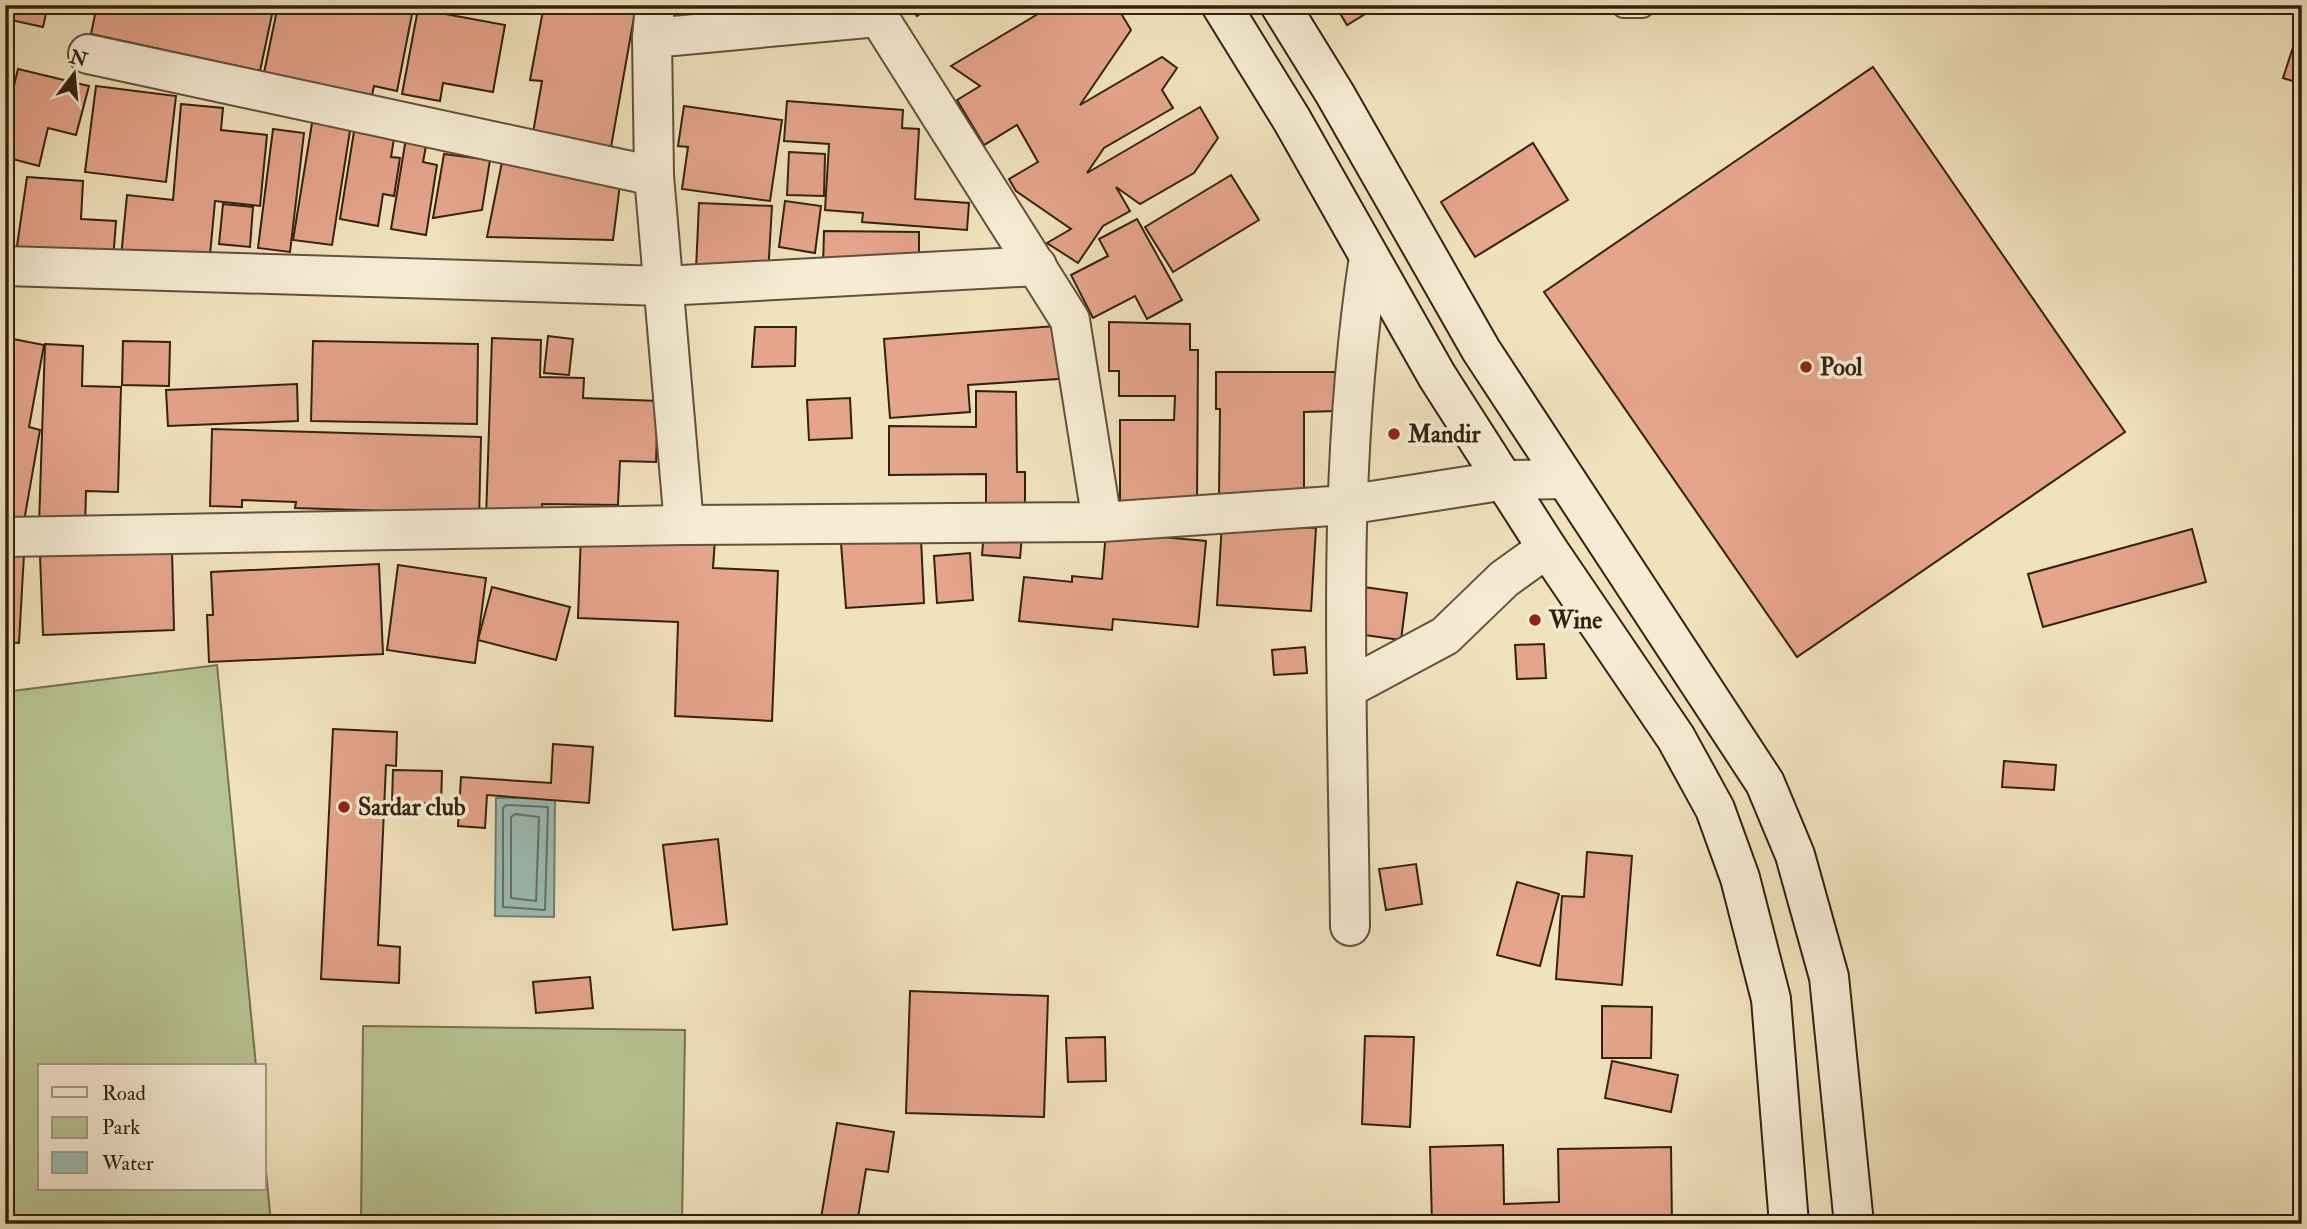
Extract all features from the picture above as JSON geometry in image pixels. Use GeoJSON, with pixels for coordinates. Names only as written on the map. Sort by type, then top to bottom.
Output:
{"type":"FeatureCollection","features":[{"type":"Feature","properties":{"kind":"street"},"geometry":{"type":"LineString","coordinates":[[1221,5],[1292,120],[1437,376],[1547,548],[1676,738],[1715,809],[1740,878],[1771,999],[1789,1224]]}},
{"type":"Feature","properties":{"kind":"street"},"geometry":{"type":"LineString","coordinates":[[1280,5],[1335,94],[1481,350],[1765,783],[1795,855],[1829,977],[1854,1224]]}},
{"type":"Feature","properties":{"kind":"street"},"geometry":{"type":"LineString","coordinates":[[684,525],[654,176],[653,22],[875,11],[1070,320],[1102,522]]}},
{"type":"Feature","properties":{"kind":"street"},"geometry":{"type":"LineString","coordinates":[[88,54],[654,176]]}},
{"type":"Feature","properties":{"kind":"street"},"geometry":{"type":"LineString","coordinates":[[1350,926],[1346,505],[1356,343],[1370,257]]}},
{"type":"Feature","properties":{"kind":"street"},"geometry":{"type":"LineString","coordinates":[[5,266],[663,286],[1037,266]]}},
{"type":"Feature","properties":{"kind":"street"},"geometry":{"type":"LineString","coordinates":[[5,537],[684,525],[1102,522],[1346,505],[1506,480],[1564,479]]}},
{"type":"Feature","properties":{"kind":"street"},"geometry":{"type":"LineString","coordinates":[[1348,688],[1445,636],[1504,579],[1547,548]]}},
{"type":"Feature","properties":{"kind":"lane"},"geometry":{"type":"LineString","coordinates":[[1624,5],[1642,5]]}},
{"type":"Feature","properties":{"kind":"green space"},"geometry":{"type":"Polygon","coordinates":[[[630,5],[857,5],[859,8],[626,25],[630,5]]]}},
{"type":"Feature","properties":{"kind":"green space"},"geometry":{"type":"Polygon","coordinates":[[[217,665],[256,1064],[38,1064],[38,1190],[266,1190],[266,1170],[271,1224],[5,1224],[5,692],[217,665]]]}},
{"type":"Feature","properties":{"kind":"green space"},"geometry":{"type":"Polygon","coordinates":[[[363,1026],[685,1030],[682,1224],[361,1224],[363,1026]]]}},
{"type":"Feature","properties":{"kind":"water"},"geometry":{"type":"Polygon","coordinates":[[[496,798],[555,798],[554,917],[495,916],[496,798]]]}},
{"type":"Feature","properties":{"kind":"building"},"geometry":{"type":"Polygon","coordinates":[[[14,5],[48,5],[43,27],[11,20],[14,5]]]}},
{"type":"Feature","properties":{"kind":"building"},"geometry":{"type":"Polygon","coordinates":[[[97,5],[274,5],[260,71],[91,34],[97,5]]]}},
{"type":"Feature","properties":{"kind":"building"},"geometry":{"type":"Polygon","coordinates":[[[278,5],[392,5],[413,9],[397,91],[374,86],[372,95],[264,73],[278,5]]]}},
{"type":"Feature","properties":{"kind":"building"},"geometry":{"type":"Polygon","coordinates":[[[544,5],[636,6],[611,147],[533,133],[542,81],[530,80],[544,5]]]}},
{"type":"Feature","properties":{"kind":"building"},"geometry":{"type":"Polygon","coordinates":[[[908,5],[931,5],[917,16],[908,5]]]}},
{"type":"Feature","properties":{"kind":"building"},"geometry":{"type":"Polygon","coordinates":[[[1053,5],[1116,5],[1131,30],[1080,105],[1162,57],[1177,68],[1162,90],[1173,108],[1104,148],[1087,173],[1200,107],[1218,138],[1194,173],[1140,204],[1116,187],[1130,211],[1103,226],[1078,263],[1047,243],[1071,229],[1016,191],[1009,179],[1038,162],[1017,125],[984,145],[957,100],[980,86],[951,66],[1053,5]]]}},
{"type":"Feature","properties":{"kind":"building"},"geometry":{"type":"Polygon","coordinates":[[[1335,5],[1380,5],[1347,25],[1335,5]]]}},
{"type":"Feature","properties":{"kind":"building"},"geometry":{"type":"Polygon","coordinates":[[[418,9],[505,25],[493,92],[443,83],[440,101],[402,94],[418,9]]]}},
{"type":"Feature","properties":{"kind":"building"},"geometry":{"type":"Polygon","coordinates":[[[2299,29],[2302,30],[2302,84],[2283,78],[2299,29]]]}},
{"type":"Feature","properties":{"kind":"building"},"geometry":{"type":"Polygon","coordinates":[[[1873,67],[2125,432],[1797,657],[1544,292],[1873,67]]]}},
{"type":"Feature","properties":{"kind":"building"},"geometry":{"type":"Polygon","coordinates":[[[18,69],[89,86],[76,135],[48,128],[39,166],[5,157],[5,123],[18,69]]]}},
{"type":"Feature","properties":{"kind":"building"},"geometry":{"type":"Polygon","coordinates":[[[96,86],[176,96],[166,182],[85,172],[96,86]]]}},
{"type":"Feature","properties":{"kind":"building"},"geometry":{"type":"Polygon","coordinates":[[[787,101],[903,110],[902,128],[919,129],[915,199],[969,203],[967,230],[862,222],[863,213],[825,210],[829,144],[784,141],[787,101]]]}},
{"type":"Feature","properties":{"kind":"building"},"geometry":{"type":"Polygon","coordinates":[[[181,104],[223,108],[221,130],[267,135],[260,206],[215,201],[209,266],[121,257],[127,195],[173,200],[181,104]]]}},
{"type":"Feature","properties":{"kind":"building"},"geometry":{"type":"Polygon","coordinates":[[[684,106],[782,120],[770,201],[682,189],[688,147],[678,146],[684,106]]]}},
{"type":"Feature","properties":{"kind":"building"},"geometry":{"type":"Polygon","coordinates":[[[314,111],[352,118],[332,245],[293,240],[314,111]]]}},
{"type":"Feature","properties":{"kind":"building"},"geometry":{"type":"Polygon","coordinates":[[[356,119],[396,126],[391,157],[400,158],[394,196],[383,194],[378,226],[340,219],[356,119]]]}},
{"type":"Feature","properties":{"kind":"building"},"geometry":{"type":"Polygon","coordinates":[[[273,129],[304,133],[290,252],[258,248],[273,129]]]}},
{"type":"Feature","properties":{"kind":"building"},"geometry":{"type":"Polygon","coordinates":[[[407,132],[428,135],[423,162],[437,165],[426,235],[391,229],[407,132]]]}},
{"type":"Feature","properties":{"kind":"building"},"geometry":{"type":"Polygon","coordinates":[[[1533,143],[1568,200],[1475,257],[1441,202],[1533,143]]]}},
{"type":"Feature","properties":{"kind":"building"},"geometry":{"type":"Polygon","coordinates":[[[504,152],[621,176],[613,240],[487,237],[504,152]]]}},
{"type":"Feature","properties":{"kind":"building"},"geometry":{"type":"Polygon","coordinates":[[[789,152],[825,154],[824,196],[787,195],[789,152]]]}},
{"type":"Feature","properties":{"kind":"building"},"geometry":{"type":"Polygon","coordinates":[[[444,154],[490,160],[482,210],[433,218],[444,154]]]}},
{"type":"Feature","properties":{"kind":"building"},"geometry":{"type":"Polygon","coordinates":[[[1231,175],[1259,220],[1173,272],[1145,227],[1231,175]]]}},
{"type":"Feature","properties":{"kind":"building"},"geometry":{"type":"Polygon","coordinates":[[[27,177],[83,181],[81,219],[116,221],[113,261],[16,253],[27,177]]]}},
{"type":"Feature","properties":{"kind":"building"},"geometry":{"type":"Polygon","coordinates":[[[785,201],[821,206],[815,253],[779,247],[785,201]]]}},
{"type":"Feature","properties":{"kind":"building"},"geometry":{"type":"Polygon","coordinates":[[[699,203],[772,206],[768,274],[696,270],[699,203]]]}},
{"type":"Feature","properties":{"kind":"building"},"geometry":{"type":"Polygon","coordinates":[[[223,204],[253,207],[250,247],[219,244],[223,204]]]}},
{"type":"Feature","properties":{"kind":"building"},"geometry":{"type":"Polygon","coordinates":[[[1137,219],[1182,300],[1147,319],[1135,296],[1093,318],[1071,275],[1108,256],[1099,239],[1137,219]]]}},
{"type":"Feature","properties":{"kind":"building"},"geometry":{"type":"Polygon","coordinates":[[[824,231],[919,232],[919,270],[823,268],[824,231]]]}},
{"type":"Feature","properties":{"kind":"building"},"geometry":{"type":"Polygon","coordinates":[[[1109,322],[1190,324],[1190,350],[1198,350],[1197,506],[1120,505],[1120,420],[1174,420],[1175,396],[1119,396],[1119,371],[1109,371],[1109,322]]]}},
{"type":"Feature","properties":{"kind":"building"},"geometry":{"type":"Polygon","coordinates":[[[1069,325],[1073,378],[968,385],[970,412],[890,418],[884,339],[1069,325]]]}},
{"type":"Feature","properties":{"kind":"building"},"geometry":{"type":"Polygon","coordinates":[[[755,327],[796,327],[795,366],[752,367],[755,327]]]}},
{"type":"Feature","properties":{"kind":"building"},"geometry":{"type":"Polygon","coordinates":[[[548,336],[573,339],[569,375],[544,373],[548,336]]]}},
{"type":"Feature","properties":{"kind":"building"},"geometry":{"type":"Polygon","coordinates":[[[8,338],[44,345],[29,427],[40,430],[23,527],[5,523],[8,338]]]}},
{"type":"Feature","properties":{"kind":"building"},"geometry":{"type":"Polygon","coordinates":[[[492,338],[541,340],[540,377],[584,378],[583,398],[658,401],[656,462],[620,461],[618,505],[542,504],[542,521],[486,519],[492,338]]]}},
{"type":"Feature","properties":{"kind":"building"},"geometry":{"type":"Polygon","coordinates":[[[123,341],[170,342],[169,386],[122,385],[123,341]]]}},
{"type":"Feature","properties":{"kind":"building"},"geometry":{"type":"Polygon","coordinates":[[[313,341],[478,344],[477,424],[311,421],[313,341]]]}},
{"type":"Feature","properties":{"kind":"building"},"geometry":{"type":"Polygon","coordinates":[[[45,344],[83,346],[82,386],[121,387],[118,492],[86,491],[85,527],[39,525],[45,344]]]}},
{"type":"Feature","properties":{"kind":"building"},"geometry":{"type":"Polygon","coordinates":[[[1216,372],[1336,372],[1336,411],[1304,412],[1304,496],[1219,495],[1220,409],[1216,409],[1216,372]]]}},
{"type":"Feature","properties":{"kind":"building"},"geometry":{"type":"Polygon","coordinates":[[[297,384],[298,421],[168,426],[166,390],[297,384]]]}},
{"type":"Feature","properties":{"kind":"building"},"geometry":{"type":"Polygon","coordinates":[[[976,391],[1016,392],[1017,472],[1025,472],[1025,507],[986,507],[986,474],[889,475],[889,426],[976,427],[976,391]]]}},
{"type":"Feature","properties":{"kind":"building"},"geometry":{"type":"Polygon","coordinates":[[[850,398],[852,438],[809,440],[807,400],[850,398]]]}},
{"type":"Feature","properties":{"kind":"building"},"geometry":{"type":"Polygon","coordinates":[[[212,429],[481,437],[479,520],[390,511],[295,508],[296,502],[242,500],[242,507],[210,506],[212,429]]]}},
{"type":"Feature","properties":{"kind":"building"},"geometry":{"type":"Polygon","coordinates":[[[1222,523],[1316,528],[1311,611],[1217,605],[1222,523]]]}},
{"type":"Feature","properties":{"kind":"building"},"geometry":{"type":"Polygon","coordinates":[[[2192,529],[2206,582],[2043,627],[2028,574],[2192,529]]]}},
{"type":"Feature","properties":{"kind":"building"},"geometry":{"type":"Polygon","coordinates":[[[984,532],[1022,535],[1020,558],[982,555],[984,532]]]}},
{"type":"Feature","properties":{"kind":"building"},"geometry":{"type":"Polygon","coordinates":[[[1106,532],[1206,541],[1198,627],[1113,619],[1112,630],[1019,621],[1024,577],[1072,582],[1072,576],[1102,579],[1106,532]]]}},
{"type":"Feature","properties":{"kind":"building"},"geometry":{"type":"Polygon","coordinates":[[[581,533],[715,539],[713,568],[778,571],[772,721],[675,716],[678,622],[578,618],[581,533]]]}},
{"type":"Feature","properties":{"kind":"building"},"geometry":{"type":"Polygon","coordinates":[[[921,538],[924,603],[846,608],[841,543],[921,538]]]}},
{"type":"Feature","properties":{"kind":"building"},"geometry":{"type":"Polygon","coordinates":[[[172,550],[174,630],[43,635],[40,555],[172,550]]]}},
{"type":"Feature","properties":{"kind":"building"},"geometry":{"type":"Polygon","coordinates":[[[5,553],[24,554],[19,643],[5,642],[5,553]]]}},
{"type":"Feature","properties":{"kind":"building"},"geometry":{"type":"Polygon","coordinates":[[[970,553],[973,600],[937,603],[934,556],[970,553]]]}},
{"type":"Feature","properties":{"kind":"building"},"geometry":{"type":"Polygon","coordinates":[[[379,564],[383,654],[209,662],[207,615],[213,615],[211,572],[379,564]]]}},
{"type":"Feature","properties":{"kind":"building"},"geometry":{"type":"Polygon","coordinates":[[[398,565],[486,578],[475,663],[387,650],[398,565]]]}},
{"type":"Feature","properties":{"kind":"building"},"geometry":{"type":"Polygon","coordinates":[[[492,587],[570,607],[556,660],[478,640],[492,587]]]}},
{"type":"Feature","properties":{"kind":"building"},"geometry":{"type":"Polygon","coordinates":[[[1364,587],[1407,593],[1401,640],[1357,634],[1364,587]]]}},
{"type":"Feature","properties":{"kind":"building"},"geometry":{"type":"Polygon","coordinates":[[[1544,644],[1546,678],[1517,679],[1515,645],[1544,644]]]}},
{"type":"Feature","properties":{"kind":"building"},"geometry":{"type":"Polygon","coordinates":[[[1305,647],[1307,673],[1274,675],[1272,650],[1305,647]]]}},
{"type":"Feature","properties":{"kind":"building"},"geometry":{"type":"Polygon","coordinates":[[[333,729],[397,732],[396,766],[386,765],[378,945],[400,947],[399,983],[321,979],[333,729]]]}},
{"type":"Feature","properties":{"kind":"building"},"geometry":{"type":"Polygon","coordinates":[[[553,744],[593,747],[589,803],[487,795],[485,828],[458,826],[461,777],[551,783],[553,744]]]}},
{"type":"Feature","properties":{"kind":"building"},"geometry":{"type":"Polygon","coordinates":[[[2004,761],[2056,765],[2054,790],[2002,787],[2004,761]]]}},
{"type":"Feature","properties":{"kind":"building"},"geometry":{"type":"Polygon","coordinates":[[[393,770],[442,771],[441,804],[392,802],[393,770]]]}},
{"type":"Feature","properties":{"kind":"building"},"geometry":{"type":"Polygon","coordinates":[[[718,839],[727,924],[673,930],[663,845],[718,839]]]}},
{"type":"Feature","properties":{"kind":"building"},"geometry":{"type":"Polygon","coordinates":[[[1587,852],[1632,856],[1622,985],[1556,979],[1562,896],[1584,897],[1587,852]]]}},
{"type":"Feature","properties":{"kind":"building"},"geometry":{"type":"Polygon","coordinates":[[[1416,864],[1422,904],[1386,910],[1379,869],[1416,864]]]}},
{"type":"Feature","properties":{"kind":"building"},"geometry":{"type":"Polygon","coordinates":[[[1517,882],[1559,894],[1540,966],[1497,955],[1517,882]]]}},
{"type":"Feature","properties":{"kind":"building"},"geometry":{"type":"Polygon","coordinates":[[[590,977],[593,1008],[536,1013],[533,982],[590,977]]]}},
{"type":"Feature","properties":{"kind":"building"},"geometry":{"type":"Polygon","coordinates":[[[910,991],[1048,996],[1044,1117],[906,1113],[910,991]]]}},
{"type":"Feature","properties":{"kind":"building"},"geometry":{"type":"Polygon","coordinates":[[[1602,1006],[1652,1007],[1651,1058],[1602,1058],[1602,1006]]]}},
{"type":"Feature","properties":{"kind":"building"},"geometry":{"type":"Polygon","coordinates":[[[1365,1036],[1414,1037],[1410,1127],[1362,1124],[1365,1036]]]}},
{"type":"Feature","properties":{"kind":"building"},"geometry":{"type":"Polygon","coordinates":[[[1105,1037],[1106,1081],[1068,1082],[1066,1038],[1105,1037]]]}},
{"type":"Feature","properties":{"kind":"building"},"geometry":{"type":"Polygon","coordinates":[[[1612,1061],[1678,1075],[1671,1112],[1605,1098],[1612,1061]]]}},
{"type":"Feature","properties":{"kind":"building"},"geometry":{"type":"Polygon","coordinates":[[[837,1123],[894,1132],[888,1172],[866,1169],[857,1224],[820,1224],[837,1123]]]}},
{"type":"Feature","properties":{"kind":"building"},"geometry":{"type":"Polygon","coordinates":[[[1503,1145],[1504,1204],[1559,1202],[1558,1149],[1671,1147],[1672,1224],[1432,1224],[1430,1147],[1503,1145]]]}},
{"type":"Feature","properties":{"kind":"place","name":"Pool"},"geometry":{"type":"Point","coordinates":[1806,367]}},
{"type":"Feature","properties":{"kind":"place","name":"Mandir"},"geometry":{"type":"Point","coordinates":[1394,434]}},
{"type":"Feature","properties":{"kind":"place","name":"Wine"},"geometry":{"type":"Point","coordinates":[1535,620]}},
{"type":"Feature","properties":{"kind":"place","name":"Sardar club"},"geometry":{"type":"Point","coordinates":[344,807]}}]}
